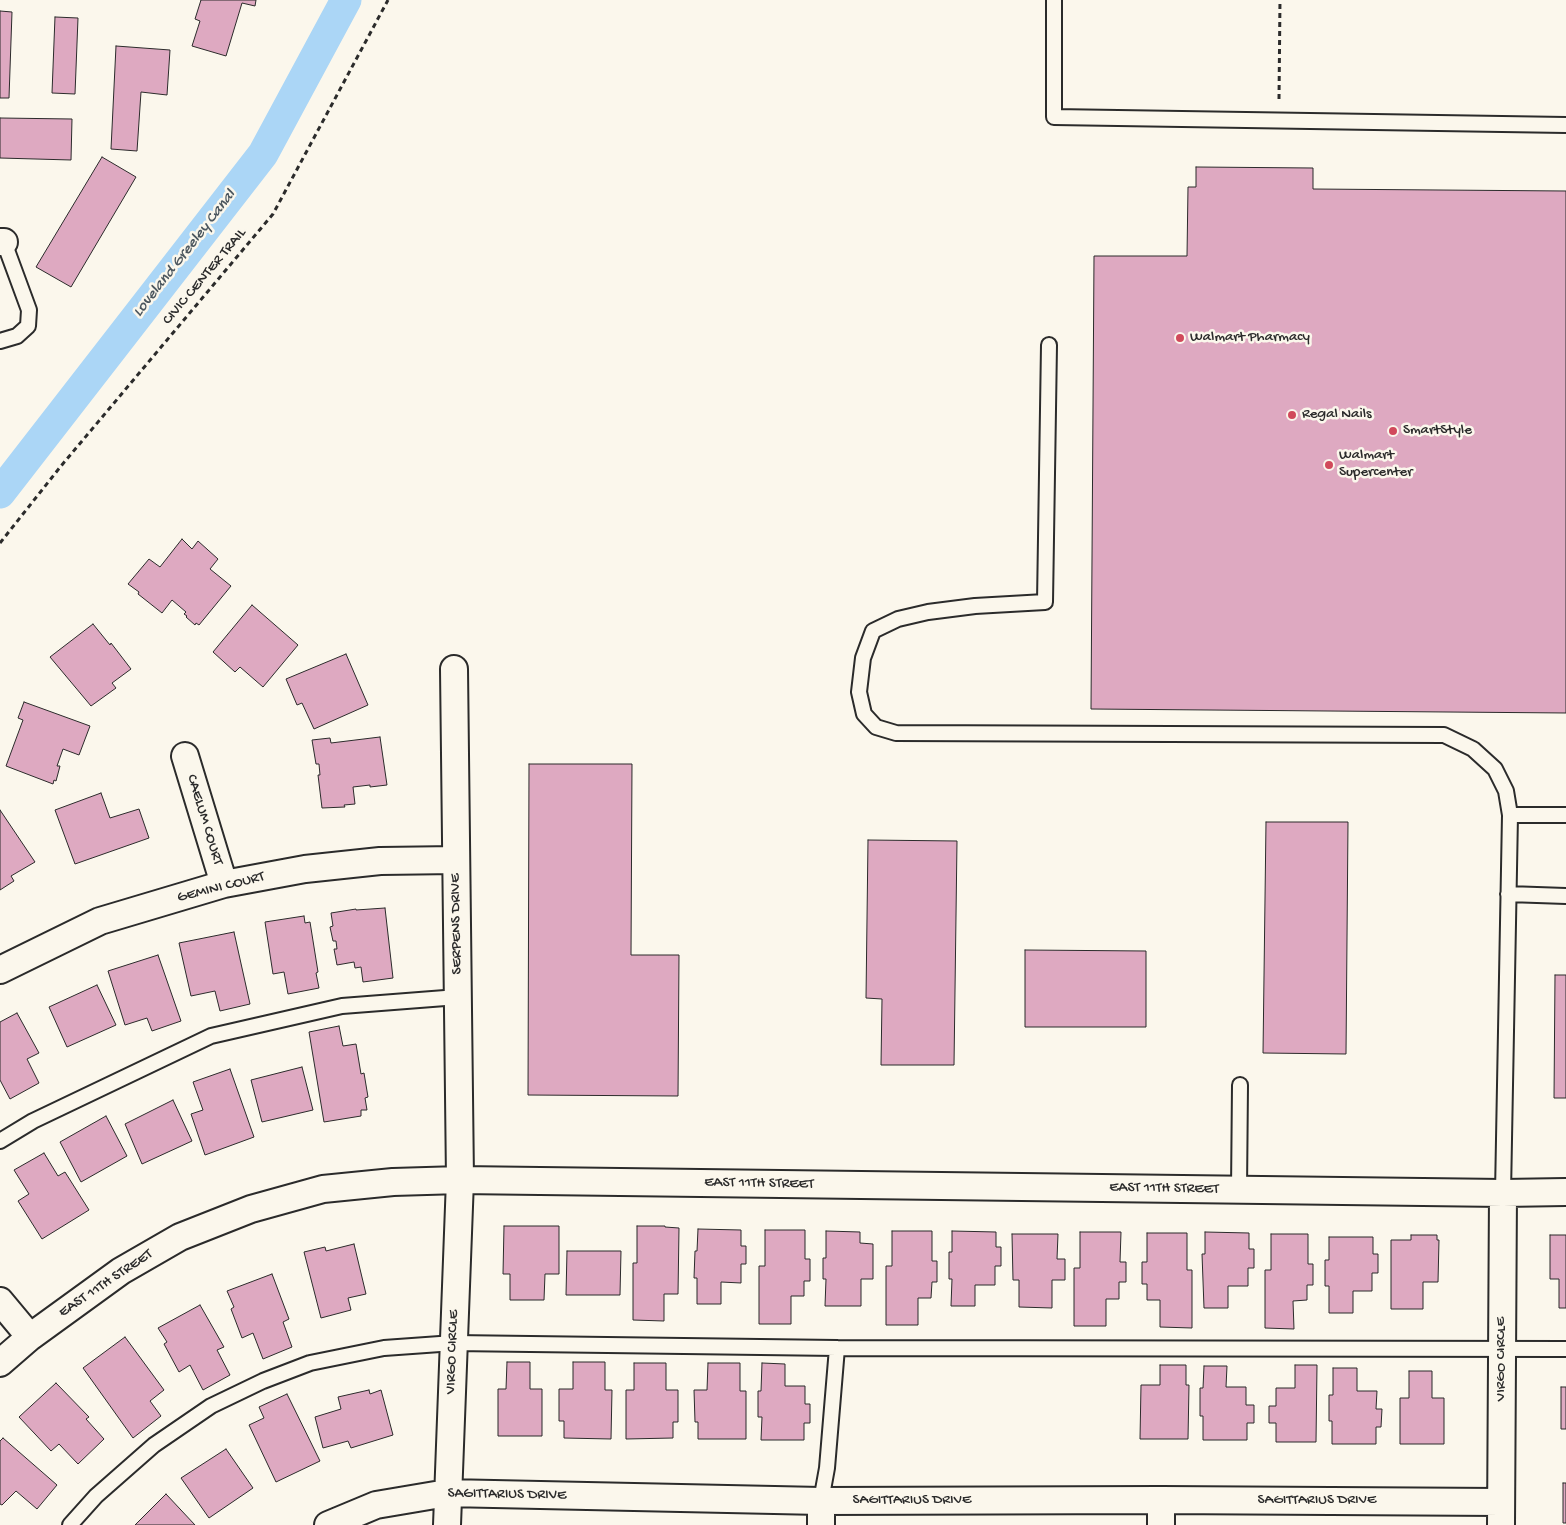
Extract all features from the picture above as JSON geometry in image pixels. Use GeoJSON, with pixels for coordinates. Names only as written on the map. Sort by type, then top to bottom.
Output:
{"type":"FeatureCollection","features":[{"type":"Feature","properties":{"kind":"street","name":"SERPENS DRIVE"},"geometry":{"type":"LineString","coordinates":[[454,669],[460,1180]]}},
{"type":"Feature","properties":{"kind":"street","name":"CAELUM COURT"},"geometry":{"type":"LineString","coordinates":[[185,756],[224,884]]}},
{"type":"Feature","properties":{"kind":"street","name":"GEMINI COURT"},"geometry":{"type":"LineString","coordinates":[[0,970],[100,922],[224,884],[305,869],[380,860],[456,860]]}},
{"type":"Feature","properties":{"kind":"street","name":"EAST 11TH STREET"},"geometry":{"type":"LineString","coordinates":[[0,1363],[30,1337],[121,1271],[180,1237],[251,1209],[323,1189],[393,1182],[460,1180],[1504,1193],[1566,1192]]}},
{"type":"Feature","properties":{"kind":"street","name":"VIRGO CIRCLE"},"geometry":{"type":"LineString","coordinates":[[447,1525],[460,1180]]}},
{"type":"Feature","properties":{"kind":"street","name":"VIRGO CIRCLE"},"geometry":{"type":"LineString","coordinates":[[1501,1514],[1504,1193]]}},
{"type":"Feature","properties":{"kind":"street"},"geometry":{"type":"LineString","coordinates":[[0,1301],[30,1337]]}},
{"type":"Feature","properties":{"kind":"street","name":"SAGITTARIUS DRIVE"},"geometry":{"type":"LineString","coordinates":[[328,1525],[376,1505],[447,1493],[821,1513],[1501,1514]]}},
{"type":"Feature","properties":{"kind":"lane"},"geometry":{"type":"LineString","coordinates":[[1054,0],[1054,117],[1566,125]]}},
{"type":"Feature","properties":{"kind":"lane"},"geometry":{"type":"LineString","coordinates":[[0,341],[18,336],[28,326],[29,310],[2,242]]}},
{"type":"Feature","properties":{"kind":"lane"},"geometry":{"type":"LineString","coordinates":[[1049,345],[1045,602],[975,606],[928,612],[898,619],[873,631],[864,658],[858,692],[864,714],[876,727],[896,733],[1444,735],[1473,749],[1495,769],[1506,791],[1510,815],[1504,1193]]}},
{"type":"Feature","properties":{"kind":"lane"},"geometry":{"type":"LineString","coordinates":[[1510,815],[1566,815]]}},
{"type":"Feature","properties":{"kind":"lane"},"geometry":{"type":"LineString","coordinates":[[1508,894],[1566,896]]}},
{"type":"Feature","properties":{"kind":"lane"},"geometry":{"type":"LineString","coordinates":[[0,1141],[33,1121],[211,1036],[342,1006],[458,997]]}},
{"type":"Feature","properties":{"kind":"lane"},"geometry":{"type":"LineString","coordinates":[[1239,1190],[1240,1085]]}},
{"type":"Feature","properties":{"kind":"lane"},"geometry":{"type":"LineString","coordinates":[[70,1525],[96,1496],[154,1444],[211,1406],[262,1381],[310,1363],[384,1348],[454,1344],[837,1348],[1566,1349]]}},
{"type":"Feature","properties":{"kind":"lane"},"geometry":{"type":"LineString","coordinates":[[821,1513],[827,1468],[837,1348]]}},
{"type":"Feature","properties":{"kind":"path","name":"CIVIC CENTER TRAIL"},"geometry":{"type":"LineString","coordinates":[[0,543],[61,466],[273,214],[388,0]]}},
{"type":"Feature","properties":{"kind":"path"},"geometry":{"type":"LineString","coordinates":[[1279,120],[1280,0]]}},
{"type":"Feature","properties":{"kind":"building"},"geometry":{"type":"Polygon","coordinates":[[[201,0],[256,0],[255,6],[242,3],[226,56],[192,46],[200,21],[195,19],[201,0]]]}},
{"type":"Feature","properties":{"kind":"building"},"geometry":{"type":"Polygon","coordinates":[[[0,11],[12,12],[9,98],[0,98],[0,11]]]}},
{"type":"Feature","properties":{"kind":"building"},"geometry":{"type":"Polygon","coordinates":[[[55,17],[78,18],[75,94],[52,93],[55,17]]]}},
{"type":"Feature","properties":{"kind":"building"},"geometry":{"type":"Polygon","coordinates":[[[116,46],[170,50],[167,95],[141,92],[137,151],[111,149],[116,46]]]}},
{"type":"Feature","properties":{"kind":"building"},"geometry":{"type":"Polygon","coordinates":[[[0,118],[72,119],[71,160],[0,158],[0,118]]]}},
{"type":"Feature","properties":{"kind":"building"},"geometry":{"type":"Polygon","coordinates":[[[102,157],[136,177],[71,287],[36,267],[102,157]]]}},
{"type":"Feature","properties":{"kind":"building","name":"Walmart Supercenter"},"geometry":{"type":"Polygon","coordinates":[[[1196,167],[1313,168],[1313,189],[1566,191],[1566,713],[1091,709],[1094,256],[1187,256],[1188,187],[1196,187],[1196,167]]]}},
{"type":"Feature","properties":{"kind":"building"},"geometry":{"type":"Polygon","coordinates":[[[182,539],[192,549],[198,541],[218,559],[210,569],[231,586],[199,625],[196,623],[195,625],[186,617],[184,614],[186,612],[172,600],[162,613],[128,584],[149,559],[160,567],[182,539]]]}},
{"type":"Feature","properties":{"kind":"building"},"geometry":{"type":"Polygon","coordinates":[[[252,605],[298,645],[263,687],[240,667],[235,672],[213,652],[252,605]]]}},
{"type":"Feature","properties":{"kind":"building"},"geometry":{"type":"Polygon","coordinates":[[[93,624],[131,669],[112,683],[116,688],[91,706],[50,657],[93,624]]]}},
{"type":"Feature","properties":{"kind":"building"},"geometry":{"type":"Polygon","coordinates":[[[346,654],[368,705],[314,729],[302,703],[297,705],[286,679],[346,654]]]}},
{"type":"Feature","properties":{"kind":"building"},"geometry":{"type":"Polygon","coordinates":[[[24,702],[90,726],[79,755],[63,749],[57,766],[60,766],[56,781],[54,780],[53,784],[6,766],[23,720],[18,718],[24,702]]]}},
{"type":"Feature","properties":{"kind":"building"},"geometry":{"type":"Polygon","coordinates":[[[380,737],[387,785],[353,787],[355,804],[344,805],[345,807],[322,808],[318,775],[320,775],[319,764],[316,764],[312,740],[330,738],[331,743],[380,737]]]}},
{"type":"Feature","properties":{"kind":"building"},"geometry":{"type":"Polygon","coordinates":[[[529,764],[632,764],[631,955],[679,955],[678,1096],[528,1095],[529,764]]]}},
{"type":"Feature","properties":{"kind":"building"},"geometry":{"type":"Polygon","coordinates":[[[101,793],[110,818],[139,809],[149,838],[75,864],[55,810],[101,793]]]}},
{"type":"Feature","properties":{"kind":"building"},"geometry":{"type":"Polygon","coordinates":[[[0,810],[35,862],[11,876],[14,881],[0,890],[0,810]]]}},
{"type":"Feature","properties":{"kind":"building"},"geometry":{"type":"Polygon","coordinates":[[[1266,822],[1348,822],[1346,1054],[1263,1053],[1266,822]]]}},
{"type":"Feature","properties":{"kind":"building"},"geometry":{"type":"Polygon","coordinates":[[[868,840],[957,841],[954,1065],[881,1065],[882,999],[866,998],[868,840]]]}},
{"type":"Feature","properties":{"kind":"building"},"geometry":{"type":"Polygon","coordinates":[[[385,908],[393,978],[363,982],[361,967],[355,968],[354,962],[337,965],[334,949],[337,949],[336,941],[333,941],[330,927],[333,926],[331,913],[356,909],[385,908]]]}},
{"type":"Feature","properties":{"kind":"building"},"geometry":{"type":"Polygon","coordinates":[[[304,916],[305,923],[310,922],[319,988],[288,994],[284,972],[273,974],[265,922],[304,916]]]}},
{"type":"Feature","properties":{"kind":"building"},"geometry":{"type":"Polygon","coordinates":[[[234,932],[250,1004],[220,1011],[215,991],[191,996],[179,943],[234,932]]]}},
{"type":"Feature","properties":{"kind":"building"},"geometry":{"type":"Polygon","coordinates":[[[1025,950],[1146,951],[1146,1027],[1025,1027],[1025,950]]]}},
{"type":"Feature","properties":{"kind":"building"},"geometry":{"type":"Polygon","coordinates":[[[158,955],[181,1021],[152,1031],[147,1018],[125,1025],[108,971],[158,955]]]}},
{"type":"Feature","properties":{"kind":"building"},"geometry":{"type":"Polygon","coordinates":[[[1555,975],[1566,975],[1566,1098],[1554,1098],[1555,975]]]}},
{"type":"Feature","properties":{"kind":"building"},"geometry":{"type":"Polygon","coordinates":[[[97,985],[116,1025],[67,1047],[49,1007],[97,985]]]}},
{"type":"Feature","properties":{"kind":"building"},"geometry":{"type":"Polygon","coordinates":[[[17,1013],[39,1053],[27,1059],[39,1083],[10,1099],[0,1080],[0,1022],[17,1013]]]}},
{"type":"Feature","properties":{"kind":"building"},"geometry":{"type":"Polygon","coordinates":[[[339,1026],[343,1046],[356,1044],[361,1074],[364,1073],[368,1097],[365,1098],[367,1110],[361,1110],[361,1116],[324,1122],[309,1032],[339,1026]]]}},
{"type":"Feature","properties":{"kind":"building"},"geometry":{"type":"Polygon","coordinates":[[[302,1067],[313,1110],[262,1122],[251,1080],[302,1067]]]}},
{"type":"Feature","properties":{"kind":"building"},"geometry":{"type":"Polygon","coordinates":[[[230,1069],[254,1137],[205,1155],[191,1114],[203,1110],[193,1082],[230,1069]]]}},
{"type":"Feature","properties":{"kind":"building"},"geometry":{"type":"Polygon","coordinates":[[[173,1100],[192,1141],[142,1164],[125,1124],[173,1100]]]}},
{"type":"Feature","properties":{"kind":"building"},"geometry":{"type":"Polygon","coordinates":[[[106,1116],[127,1156],[81,1182],[60,1142],[106,1116]]]}},
{"type":"Feature","properties":{"kind":"building"},"geometry":{"type":"Polygon","coordinates":[[[44,1153],[58,1176],[65,1172],[89,1210],[42,1239],[18,1201],[29,1194],[14,1170],[44,1153]]]}},
{"type":"Feature","properties":{"kind":"building"},"geometry":{"type":"Polygon","coordinates":[[[504,1226],[559,1226],[559,1274],[545,1274],[544,1300],[510,1300],[510,1274],[503,1274],[504,1226]]]}},
{"type":"Feature","properties":{"kind":"building"},"geometry":{"type":"Polygon","coordinates":[[[637,1226],[679,1228],[678,1294],[664,1294],[664,1321],[633,1320],[633,1263],[637,1263],[637,1226]]]}},
{"type":"Feature","properties":{"kind":"building"},"geometry":{"type":"Polygon","coordinates":[[[698,1229],[741,1230],[741,1246],[746,1246],[746,1264],[741,1264],[741,1283],[721,1282],[721,1304],[697,1304],[697,1278],[694,1278],[698,1229]]]}},
{"type":"Feature","properties":{"kind":"building"},"geometry":{"type":"Polygon","coordinates":[[[765,1230],[805,1230],[805,1259],[810,1259],[810,1281],[804,1281],[804,1296],[791,1296],[791,1324],[759,1324],[759,1266],[765,1266],[765,1230]]]}},
{"type":"Feature","properties":{"kind":"building"},"geometry":{"type":"Polygon","coordinates":[[[826,1231],[860,1232],[860,1243],[873,1244],[873,1279],[861,1279],[861,1306],[825,1306],[826,1279],[823,1279],[823,1258],[826,1258],[826,1231]]]}},
{"type":"Feature","properties":{"kind":"building"},"geometry":{"type":"Polygon","coordinates":[[[892,1231],[932,1231],[932,1261],[937,1261],[937,1282],[932,1282],[931,1298],[918,1298],[918,1325],[886,1325],[886,1266],[892,1266],[892,1231]]]}},
{"type":"Feature","properties":{"kind":"building"},"geometry":{"type":"Polygon","coordinates":[[[952,1231],[996,1232],[996,1247],[1001,1247],[1001,1266],[995,1266],[995,1285],[975,1285],[975,1306],[951,1306],[952,1279],[949,1279],[949,1252],[952,1252],[952,1231]]]}},
{"type":"Feature","properties":{"kind":"building"},"geometry":{"type":"Polygon","coordinates":[[[1080,1232],[1121,1232],[1120,1262],[1126,1262],[1126,1282],[1119,1282],[1119,1299],[1106,1299],[1106,1326],[1074,1326],[1074,1268],[1080,1268],[1080,1232]]]}},
{"type":"Feature","properties":{"kind":"building"},"geometry":{"type":"Polygon","coordinates":[[[1205,1232],[1249,1233],[1249,1249],[1254,1249],[1254,1268],[1248,1268],[1248,1286],[1228,1286],[1228,1308],[1204,1308],[1202,1254],[1205,1254],[1205,1232]]]}},
{"type":"Feature","properties":{"kind":"building"},"geometry":{"type":"Polygon","coordinates":[[[1147,1233],[1187,1233],[1187,1270],[1192,1270],[1192,1328],[1160,1327],[1160,1300],[1147,1300],[1147,1284],[1142,1284],[1142,1262],[1147,1262],[1147,1233]]]}},
{"type":"Feature","properties":{"kind":"building"},"geometry":{"type":"Polygon","coordinates":[[[1012,1234],[1058,1234],[1057,1259],[1065,1259],[1065,1280],[1052,1280],[1052,1308],[1019,1307],[1019,1280],[1013,1280],[1012,1234]]]}},
{"type":"Feature","properties":{"kind":"building"},"geometry":{"type":"Polygon","coordinates":[[[1271,1234],[1308,1234],[1308,1264],[1313,1264],[1313,1285],[1307,1285],[1307,1300],[1293,1301],[1294,1329],[1265,1328],[1265,1270],[1271,1270],[1271,1234]]]}},
{"type":"Feature","properties":{"kind":"building"},"geometry":{"type":"Polygon","coordinates":[[[1411,1235],[1437,1235],[1437,1240],[1439,1240],[1438,1282],[1423,1282],[1423,1309],[1391,1309],[1391,1240],[1411,1240],[1411,1235]]]}},
{"type":"Feature","properties":{"kind":"building"},"geometry":{"type":"Polygon","coordinates":[[[1550,1235],[1566,1235],[1566,1308],[1559,1308],[1559,1279],[1550,1279],[1550,1235]]]}},
{"type":"Feature","properties":{"kind":"building"},"geometry":{"type":"Polygon","coordinates":[[[1329,1237],[1373,1237],[1373,1254],[1378,1254],[1378,1273],[1372,1273],[1372,1291],[1353,1291],[1353,1313],[1329,1313],[1329,1286],[1325,1286],[1325,1260],[1329,1260],[1329,1237]]]}},
{"type":"Feature","properties":{"kind":"building"},"geometry":{"type":"Polygon","coordinates":[[[354,1244],[366,1294],[348,1298],[351,1310],[321,1318],[304,1252],[325,1247],[326,1251],[354,1244]]]}},
{"type":"Feature","properties":{"kind":"building"},"geometry":{"type":"Polygon","coordinates":[[[567,1251],[621,1251],[620,1295],[566,1295],[567,1251]]]}},
{"type":"Feature","properties":{"kind":"building"},"geometry":{"type":"Polygon","coordinates":[[[272,1274],[289,1319],[283,1322],[292,1347],[263,1359],[253,1333],[242,1338],[231,1309],[234,1307],[227,1291],[272,1274]]]}},
{"type":"Feature","properties":{"kind":"building"},"geometry":{"type":"Polygon","coordinates":[[[200,1305],[224,1347],[217,1350],[230,1375],[203,1390],[190,1365],[179,1372],[164,1344],[167,1342],[158,1328],[200,1305]]]}},
{"type":"Feature","properties":{"kind":"building"},"geometry":{"type":"Polygon","coordinates":[[[125,1337],[164,1390],[150,1401],[161,1416],[133,1438],[83,1368],[125,1337]]]}},
{"type":"Feature","properties":{"kind":"building"},"geometry":{"type":"Polygon","coordinates":[[[507,1362],[530,1362],[530,1389],[542,1389],[542,1436],[498,1436],[498,1389],[506,1389],[507,1362]]]}},
{"type":"Feature","properties":{"kind":"building"},"geometry":{"type":"Polygon","coordinates":[[[573,1362],[605,1362],[605,1390],[612,1390],[611,1439],[564,1438],[564,1421],[559,1421],[559,1389],[573,1389],[573,1362]]]}},
{"type":"Feature","properties":{"kind":"building"},"geometry":{"type":"Polygon","coordinates":[[[634,1363],[666,1363],[666,1390],[678,1390],[678,1422],[673,1422],[673,1438],[626,1439],[626,1390],[634,1390],[634,1363]]]}},
{"type":"Feature","properties":{"kind":"building"},"geometry":{"type":"Polygon","coordinates":[[[708,1363],[740,1363],[740,1391],[746,1391],[746,1439],[698,1439],[698,1422],[695,1422],[694,1390],[707,1390],[708,1363]]]}},
{"type":"Feature","properties":{"kind":"building"},"geometry":{"type":"Polygon","coordinates":[[[762,1363],[785,1364],[785,1386],[805,1386],[805,1404],[810,1404],[810,1423],[804,1423],[804,1440],[761,1440],[762,1417],[758,1417],[758,1391],[761,1391],[762,1363]]]}},
{"type":"Feature","properties":{"kind":"building"},"geometry":{"type":"Polygon","coordinates":[[[1160,1365],[1186,1365],[1186,1385],[1189,1385],[1188,1439],[1140,1439],[1141,1385],[1160,1385],[1160,1365]]]}},
{"type":"Feature","properties":{"kind":"building"},"geometry":{"type":"Polygon","coordinates":[[[1295,1365],[1317,1365],[1316,1442],[1276,1442],[1276,1423],[1269,1423],[1269,1406],[1276,1406],[1276,1388],[1295,1388],[1295,1365]]]}},
{"type":"Feature","properties":{"kind":"building"},"geometry":{"type":"Polygon","coordinates":[[[1204,1366],[1227,1366],[1226,1387],[1246,1387],[1246,1405],[1254,1405],[1254,1423],[1247,1423],[1247,1440],[1203,1440],[1203,1416],[1200,1416],[1200,1388],[1203,1388],[1204,1366]]]}},
{"type":"Feature","properties":{"kind":"building"},"geometry":{"type":"Polygon","coordinates":[[[1333,1368],[1357,1368],[1357,1391],[1377,1391],[1376,1409],[1382,1409],[1381,1427],[1376,1427],[1376,1444],[1332,1444],[1332,1421],[1329,1421],[1329,1395],[1333,1395],[1333,1368]]]}},
{"type":"Feature","properties":{"kind":"building"},"geometry":{"type":"Polygon","coordinates":[[[1409,1371],[1432,1371],[1432,1398],[1444,1398],[1444,1444],[1400,1444],[1400,1398],[1409,1398],[1409,1371]]]}},
{"type":"Feature","properties":{"kind":"building"},"geometry":{"type":"Polygon","coordinates":[[[56,1383],[89,1417],[86,1419],[104,1439],[78,1464],[59,1444],[51,1451],[19,1417],[56,1383]]]}},
{"type":"Feature","properties":{"kind":"building"},"geometry":{"type":"Polygon","coordinates":[[[1561,1387],[1566,1387],[1566,1429],[1561,1429],[1561,1387]]]}},
{"type":"Feature","properties":{"kind":"building"},"geometry":{"type":"Polygon","coordinates":[[[369,1390],[370,1394],[381,1390],[393,1435],[351,1448],[348,1441],[323,1448],[315,1417],[341,1409],[338,1397],[369,1390]]]}},
{"type":"Feature","properties":{"kind":"building"},"geometry":{"type":"Polygon","coordinates":[[[287,1394],[320,1461],[276,1482],[249,1425],[264,1418],[259,1407],[287,1394]]]}},
{"type":"Feature","properties":{"kind":"building"},"geometry":{"type":"Polygon","coordinates":[[[3,1438],[57,1485],[37,1509],[16,1491],[2,1505],[0,1504],[0,1441],[3,1438]]]}},
{"type":"Feature","properties":{"kind":"building"},"geometry":{"type":"Polygon","coordinates":[[[226,1449],[253,1488],[209,1518],[181,1478],[226,1449]]]}},
{"type":"Feature","properties":{"kind":"building"},"geometry":{"type":"Polygon","coordinates":[[[1563,1483],[1566,1483],[1566,1523],[1563,1523],[1563,1483]]]}},
{"type":"Feature","properties":{"kind":"building"},"geometry":{"type":"Polygon","coordinates":[[[166,1494],[195,1525],[135,1525],[166,1494]]]}},
{"type":"Feature","properties":{"kind":"waterway","name":"Loveland Greeley Canal"},"geometry":{"type":"LineString","coordinates":[[0,493],[263,154],[346,0]]}},
{"type":"Feature","properties":{"kind":"place","name":"Walmart Pharmacy"},"geometry":{"type":"Point","coordinates":[1180,338]}},
{"type":"Feature","properties":{"kind":"place","name":"Regal Nails"},"geometry":{"type":"Point","coordinates":[1292,415]}},
{"type":"Feature","properties":{"kind":"place","name":"SmartStyle"},"geometry":{"type":"Point","coordinates":[1393,431]}},
{"type":"Feature","properties":{"kind":"place","name":"Walmart Supercenter"},"geometry":{"type":"Point","coordinates":[1329,465]}}]}
